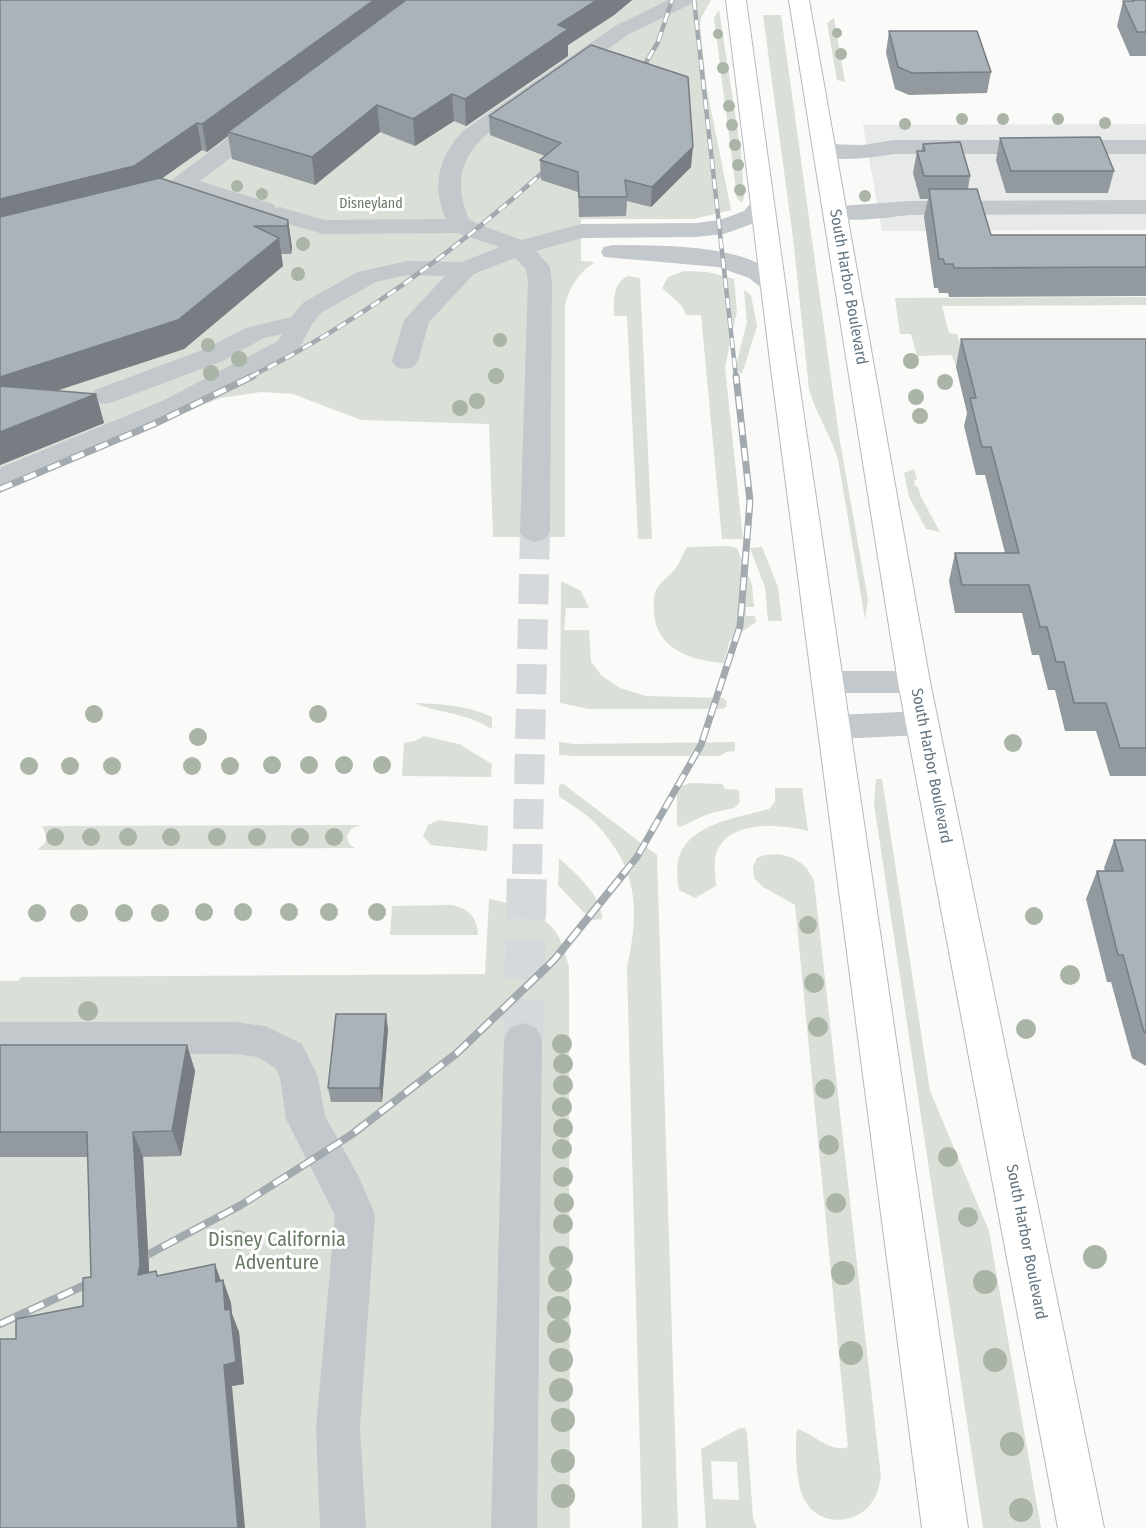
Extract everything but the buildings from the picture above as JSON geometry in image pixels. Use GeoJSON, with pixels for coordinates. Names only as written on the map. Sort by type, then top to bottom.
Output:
{"type":"FeatureCollection","features":[{"type":"Feature","properties":{"kind":"main road"},"geometry":{"type":"LineString","coordinates":[[736,0],[772,284],[945,1528]]}},
{"type":"Feature","properties":{"kind":"main road","name":"South Harbor Boulevard"},"geometry":{"type":"LineString","coordinates":[[799,0],[914,682],[1082,1528]]}},
{"type":"Feature","properties":{"kind":"lane"},"geometry":{"type":"LineString","coordinates":[[535,532],[540,282],[538,267],[508,242],[462,225],[455,214],[449,175],[456,152],[464,141],[622,30],[684,0]]}},
{"type":"Feature","properties":{"kind":"lane"},"geometry":{"type":"LineString","coordinates":[[122,207],[164,197],[279,110]]}},
{"type":"Feature","properties":{"kind":"lane"},"geometry":{"type":"LineString","coordinates":[[937,147],[982,157],[1108,157],[1131,158],[1146,162]]}},
{"type":"Feature","properties":{"kind":"lane"},"geometry":{"type":"LineString","coordinates":[[825,151],[937,147],[1146,147]]}},
{"type":"Feature","properties":{"kind":"lane"},"geometry":{"type":"LineString","coordinates":[[182,183],[323,226],[438,227],[462,225]]}},
{"type":"Feature","properties":{"kind":"lane"},"geometry":{"type":"LineString","coordinates":[[1008,207],[1037,201],[1122,202],[1146,198]]}},
{"type":"Feature","properties":{"kind":"lane"},"geometry":{"type":"LineString","coordinates":[[0,480],[172,407],[289,346],[300,322],[313,307],[332,295],[382,272],[407,268],[465,269],[518,249],[581,231],[696,230],[724,227],[752,216],[763,203]]}},
{"type":"Feature","properties":{"kind":"lane"},"geometry":{"type":"LineString","coordinates":[[835,212],[874,212],[909,207],[1146,207]]}},
{"type":"Feature","properties":{"kind":"lane"},"geometry":{"type":"LineString","coordinates":[[518,249],[698,257],[743,266],[765,276],[772,284]]}},
{"type":"Feature","properties":{"kind":"lane"},"geometry":{"type":"LineString","coordinates":[[405,361],[417,320],[465,269]]}},
{"type":"Feature","properties":{"kind":"lane"},"geometry":{"type":"LineString","coordinates":[[104,396],[214,354],[255,333],[300,322]]}},
{"type":"Feature","properties":{"kind":"lane"},"geometry":{"type":"LineString","coordinates":[[828,682],[914,682]]}},
{"type":"Feature","properties":{"kind":"lane"},"geometry":{"type":"LineString","coordinates":[[834,727],[923,723]]}},
{"type":"Feature","properties":{"kind":"lane"},"geometry":{"type":"LineString","coordinates":[[0,1038],[234,1038],[265,1042],[289,1056],[299,1077],[306,1119],[345,1190],[355,1215],[338,1428],[342,1528]]}},
{"type":"Feature","properties":{"kind":"lane"},"geometry":{"type":"LineString","coordinates":[[514,1528],[523,1039]]}},
{"type":"Feature","properties":{"kind":"shaded area"},"geometry":{"type":"Polygon","coordinates":[[[1146,124],[1146,230],[882,231],[863,125],[1146,124]]]}},
{"type":"Feature","properties":{"kind":"green space","name":"Disneyland"},"geometry":{"type":"Polygon","coordinates":[[[0,0],[711,0],[701,18],[700,26],[707,90],[731,210],[694,219],[581,219],[581,261],[595,262],[576,280],[565,305],[565,537],[493,537],[489,424],[361,420],[293,394],[261,392],[220,398],[0,491],[0,0]]]}},
{"type":"Feature","properties":{"kind":"green space"},"geometry":{"type":"Polygon","coordinates":[[[719,10],[741,152],[744,197],[742,203],[737,198],[714,18],[719,10]]]}},
{"type":"Feature","properties":{"kind":"green space"},"geometry":{"type":"Polygon","coordinates":[[[763,15],[781,15],[839,436],[868,600],[865,619],[838,459],[809,389],[793,238],[763,15]]]}},
{"type":"Feature","properties":{"kind":"green space"},"geometry":{"type":"Polygon","coordinates":[[[834,18],[845,82],[837,80],[827,23],[834,18]]]}},
{"type":"Feature","properties":{"kind":"green space"},"geometry":{"type":"Polygon","coordinates":[[[684,271],[708,272],[734,279],[737,311],[725,367],[743,539],[722,539],[701,315],[686,315],[682,306],[662,288],[668,277],[684,271]]]}},
{"type":"Feature","properties":{"kind":"green space"},"geometry":{"type":"Polygon","coordinates":[[[628,276],[640,278],[652,539],[638,539],[627,316],[614,316],[614,298],[617,288],[619,283],[628,276]]]}},
{"type":"Feature","properties":{"kind":"green space"},"geometry":{"type":"Polygon","coordinates":[[[744,290],[751,295],[757,326],[742,374],[735,369],[747,322],[744,290]]]}},
{"type":"Feature","properties":{"kind":"green space"},"geometry":{"type":"Polygon","coordinates":[[[1146,297],[1146,305],[942,306],[949,333],[957,334],[964,355],[1146,367],[956,367],[952,355],[917,356],[911,334],[900,334],[895,298],[1146,297]]]}},
{"type":"Feature","properties":{"kind":"green space"},"geometry":{"type":"Polygon","coordinates":[[[914,469],[917,480],[914,480],[915,486],[918,487],[940,532],[926,529],[909,497],[904,473],[914,469]]]}},
{"type":"Feature","properties":{"kind":"green space"},"geometry":{"type":"Polygon","coordinates":[[[728,546],[737,548],[752,585],[754,607],[746,607],[746,616],[755,616],[756,622],[730,640],[724,663],[712,662],[688,656],[668,644],[656,624],[654,595],[661,583],[676,568],[687,547],[728,546]]]}},
{"type":"Feature","properties":{"kind":"green space"},"geometry":{"type":"Polygon","coordinates":[[[762,547],[778,587],[782,621],[768,621],[765,587],[750,548],[762,547]]]}},
{"type":"Feature","properties":{"kind":"green space"},"geometry":{"type":"Polygon","coordinates":[[[561,581],[581,591],[589,608],[566,608],[564,630],[589,630],[591,662],[602,676],[620,688],[646,696],[723,698],[727,701],[726,707],[722,709],[589,709],[560,703],[561,581]]]}},
{"type":"Feature","properties":{"kind":"green space"},"geometry":{"type":"Polygon","coordinates":[[[414,703],[454,706],[483,713],[492,717],[492,729],[472,719],[414,703]]]}},
{"type":"Feature","properties":{"kind":"green space"},"geometry":{"type":"Polygon","coordinates":[[[424,736],[459,744],[492,764],[491,777],[402,776],[404,743],[424,736]]]}},
{"type":"Feature","properties":{"kind":"green space"},"geometry":{"type":"Polygon","coordinates":[[[559,742],[574,744],[735,742],[735,751],[726,752],[720,756],[575,756],[559,755],[559,742]]]}},
{"type":"Feature","properties":{"kind":"green space"},"geometry":{"type":"Polygon","coordinates":[[[876,779],[882,779],[930,1091],[989,1231],[1041,1528],[983,1528],[874,804],[876,779]]]}},
{"type":"Feature","properties":{"kind":"green space"},"geometry":{"type":"Polygon","coordinates":[[[562,783],[657,855],[678,1528],[642,1528],[627,967],[634,927],[632,891],[628,874],[610,840],[592,820],[559,796],[559,786],[562,783]]]}},
{"type":"Feature","properties":{"kind":"green space"},"geometry":{"type":"Polygon","coordinates":[[[691,783],[722,784],[725,789],[739,790],[740,802],[734,808],[708,814],[680,827],[677,825],[677,790],[691,783]]]}},
{"type":"Feature","properties":{"kind":"green space"},"geometry":{"type":"Polygon","coordinates":[[[775,788],[802,788],[808,831],[770,826],[743,829],[722,843],[716,854],[716,886],[695,898],[679,890],[678,861],[683,848],[692,838],[715,824],[769,809],[775,802],[775,788]]]}},
{"type":"Feature","properties":{"kind":"green space"},"geometry":{"type":"Polygon","coordinates":[[[438,820],[488,826],[487,851],[431,845],[423,836],[428,825],[438,820]]]}},
{"type":"Feature","properties":{"kind":"green space"},"geometry":{"type":"Polygon","coordinates":[[[360,825],[351,829],[347,836],[349,844],[355,848],[37,850],[45,843],[47,837],[42,826],[360,825]]]}},
{"type":"Feature","properties":{"kind":"green space"},"geometry":{"type":"Polygon","coordinates":[[[777,854],[800,862],[814,881],[881,1477],[875,1497],[867,1508],[847,1519],[825,1518],[816,1513],[802,1494],[797,1471],[797,1429],[829,1445],[848,1447],[795,905],[763,887],[754,878],[753,867],[757,858],[777,854]]]}},
{"type":"Feature","properties":{"kind":"green space"},"geometry":{"type":"Polygon","coordinates":[[[559,858],[593,893],[598,901],[602,919],[591,920],[558,885],[559,858]]]}},
{"type":"Feature","properties":{"kind":"green space","name":"Disney California Adventure"},"geometry":{"type":"Polygon","coordinates":[[[489,899],[525,909],[549,924],[560,939],[569,966],[570,1528],[0,1528],[0,981],[17,981],[22,977],[485,974],[489,899]]]}},
{"type":"Feature","properties":{"kind":"green space"},"geometry":{"type":"Polygon","coordinates":[[[452,905],[471,915],[476,923],[478,935],[390,935],[392,906],[452,905]]]}},
{"type":"Feature","properties":{"kind":"green space"},"geometry":{"type":"Polygon","coordinates":[[[740,1428],[745,1428],[753,1518],[757,1528],[706,1528],[701,1449],[740,1428]],[[711,1461],[713,1499],[739,1500],[737,1462],[711,1461]]]}},
{"type":"Feature","properties":{"kind":"tunnel"},"geometry":{"type":"LineString","coordinates":[[527,874],[535,532]]}},
{"type":"Feature","properties":{"kind":"tunnel"},"geometry":{"type":"LineString","coordinates":[[523,1039],[527,872]]}},
{"type":"Feature","properties":{"kind":"railway"},"geometry":{"type":"LineString","coordinates":[[638,76],[658,42],[672,0]]}},
{"type":"Feature","properties":{"kind":"railway"},"geometry":{"type":"LineString","coordinates":[[694,0],[736,377]]}},
{"type":"Feature","properties":{"kind":"railway"},"geometry":{"type":"LineString","coordinates":[[250,377],[331,332],[408,281],[482,225],[552,164]]}},
{"type":"Feature","properties":{"kind":"railway"},"geometry":{"type":"LineString","coordinates":[[0,489],[154,424],[253,376]]}},
{"type":"Feature","properties":{"kind":"railway"},"geometry":{"type":"LineString","coordinates":[[623,874],[637,857],[701,745],[740,626],[750,501],[736,376]]}},
{"type":"Feature","properties":{"kind":"railway"},"geometry":{"type":"LineString","coordinates":[[134,1262],[241,1205],[351,1135],[457,1053],[554,960],[625,872]]}},
{"type":"Feature","properties":{"kind":"railway"},"geometry":{"type":"LineString","coordinates":[[0,1324],[98,1279]]}}]}
